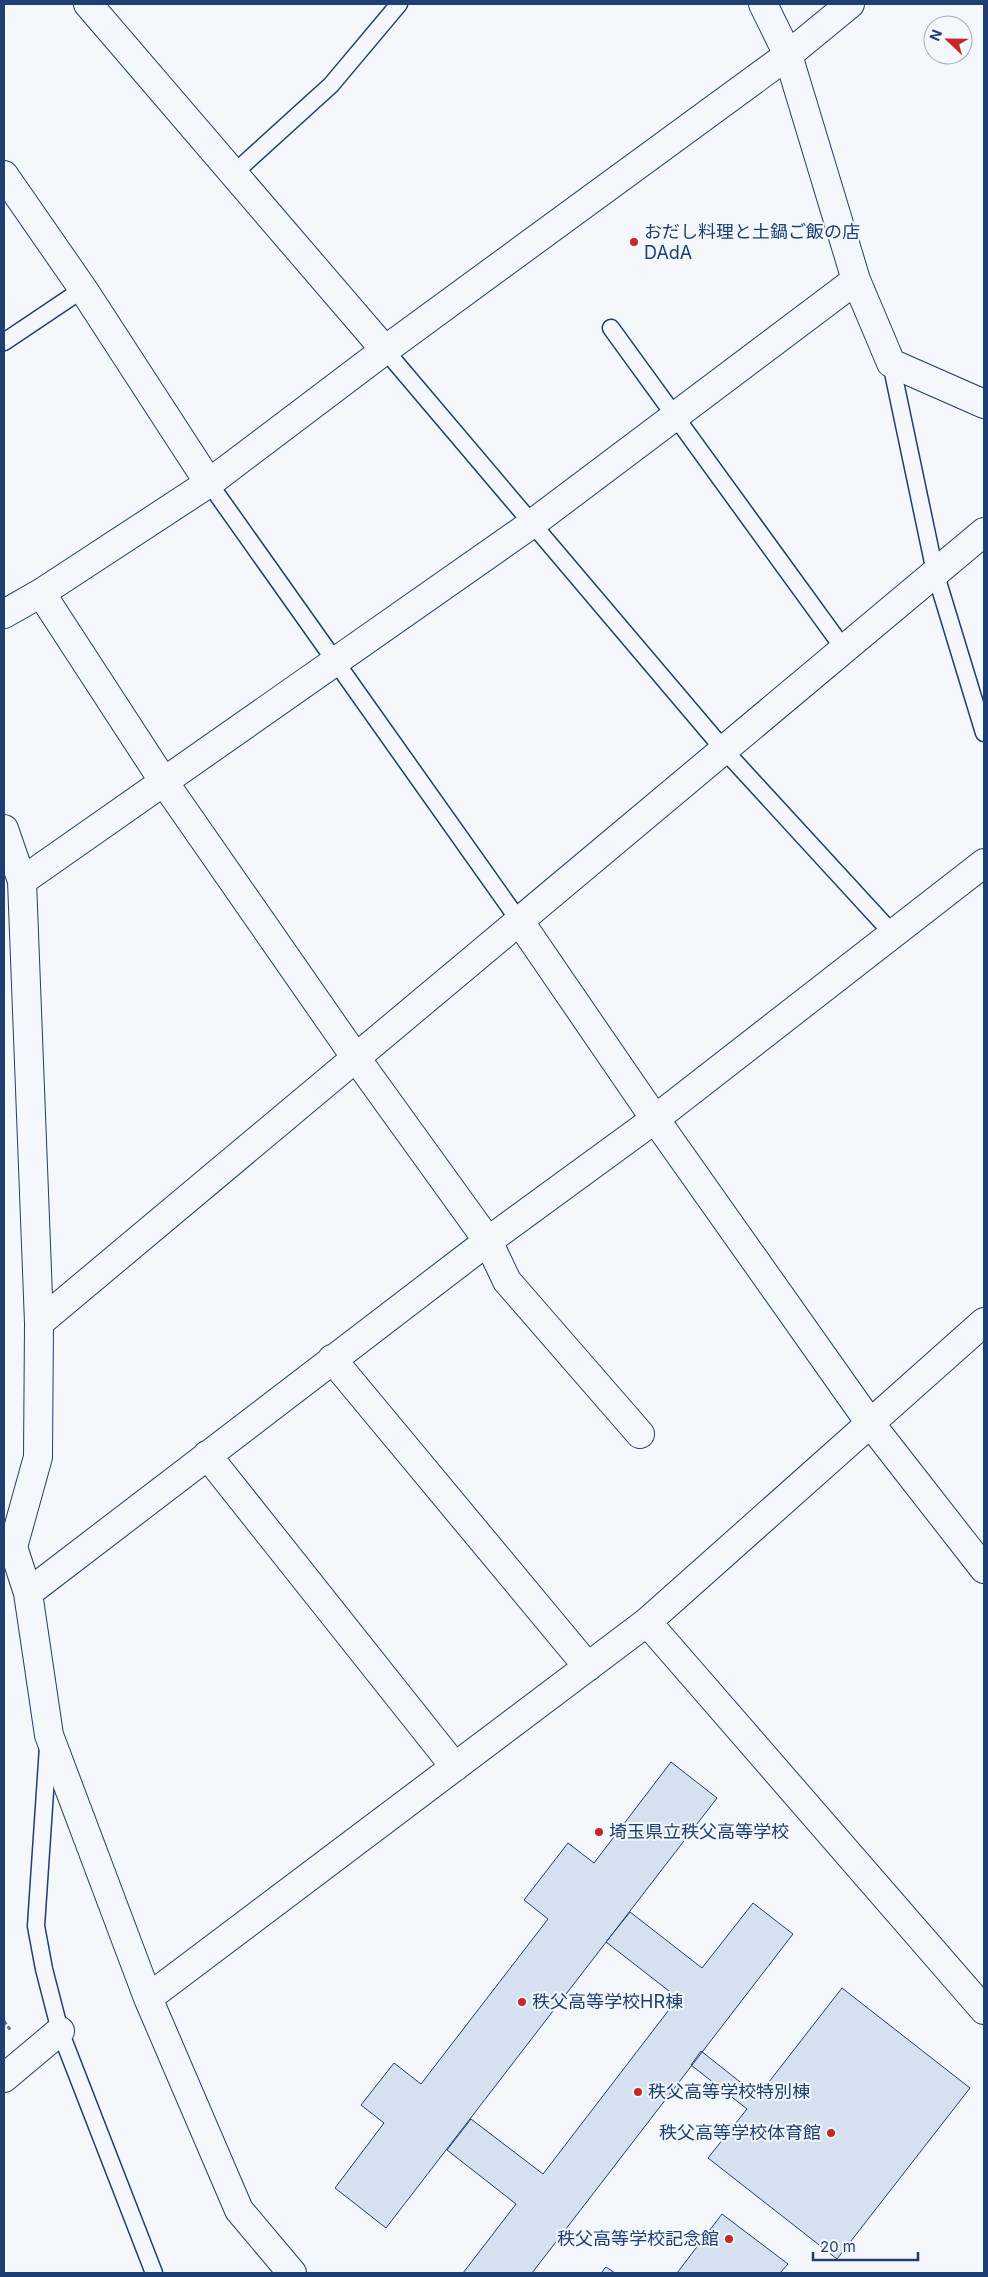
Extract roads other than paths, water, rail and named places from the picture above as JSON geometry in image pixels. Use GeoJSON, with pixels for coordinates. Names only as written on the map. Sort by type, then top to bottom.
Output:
{"type":"FeatureCollection","features":[{"type":"Feature","properties":{"kind":"street"},"geometry":{"type":"LineString","coordinates":[[88,4],[385,350]]}},
{"type":"Feature","properties":{"kind":"street"},"geometry":{"type":"LineString","coordinates":[[763,4],[788,56],[856,280],[891,363],[984,404]]}},
{"type":"Feature","properties":{"kind":"street"},"geometry":{"type":"LineString","coordinates":[[4,614],[42,593],[209,483],[385,350],[788,56],[850,4]]}},
{"type":"Feature","properties":{"kind":"street"},"geometry":{"type":"LineString","coordinates":[[4,174],[83,289],[209,483]]}},
{"type":"Feature","properties":{"kind":"street"},"geometry":{"type":"LineString","coordinates":[[22,882],[533,523],[856,280]]}},
{"type":"Feature","properties":{"kind":"street"},"geometry":{"type":"LineString","coordinates":[[39,1323],[725,751],[984,532]]}},
{"type":"Feature","properties":{"kind":"street"},"geometry":{"type":"LineString","coordinates":[[42,593],[164,782],[356,1058],[488,1241],[507,1282],[640,1434]]}},
{"type":"Feature","properties":{"kind":"street"},"geometry":{"type":"LineString","coordinates":[[4,828],[22,882],[39,1323],[38,1457],[8,1548],[28,1593],[49,1735],[148,1998],[239,2210],[288,2272]]}},
{"type":"Feature","properties":{"kind":"street"},"geometry":{"type":"LineString","coordinates":[[28,1593],[488,1241],[655,1119],[984,863]]}},
{"type":"Feature","properties":{"kind":"street"},"geometry":{"type":"LineString","coordinates":[[520,922],[655,1119],[870,1423],[984,1569]]}},
{"type":"Feature","properties":{"kind":"street"},"geometry":{"type":"LineString","coordinates":[[148,1998],[648,1622],[984,1322]]}},
{"type":"Feature","properties":{"kind":"street"},"geometry":{"type":"LineString","coordinates":[[332,1359],[588,1667]]}},
{"type":"Feature","properties":{"kind":"street"},"geometry":{"type":"LineString","coordinates":[[207,1455],[455,1767]]}},
{"type":"Feature","properties":{"kind":"street"},"geometry":{"type":"LineString","coordinates":[[648,1622],[984,2010]]}},
{"type":"Feature","properties":{"kind":"street"},"geometry":{"type":"LineString","coordinates":[[4,2078],[60,2031]]}},
{"type":"Feature","properties":{"kind":"lane"},"geometry":{"type":"LineString","coordinates":[[234,174],[331,85],[399,4]]}},
{"type":"Feature","properties":{"kind":"lane"},"geometry":{"type":"LineString","coordinates":[[4,342],[83,289]]}},
{"type":"Feature","properties":{"kind":"lane"},"geometry":{"type":"LineString","coordinates":[[611,328],[844,649]]}},
{"type":"Feature","properties":{"kind":"lane"},"geometry":{"type":"LineString","coordinates":[[385,350],[725,751],[893,934]]}},
{"type":"Feature","properties":{"kind":"lane"},"geometry":{"type":"LineString","coordinates":[[891,363],[935,572],[984,734]]}},
{"type":"Feature","properties":{"kind":"lane"},"geometry":{"type":"LineString","coordinates":[[209,483],[520,922]]}},
{"type":"Feature","properties":{"kind":"lane"},"geometry":{"type":"LineString","coordinates":[[49,1735],[36,1926],[44,1969],[60,2031],[154,2273]]}},
{"type":"Feature","properties":{"kind":"place","name":"おだし料理と土鍋ご飯の店 DAdA"},"geometry":{"type":"Point","coordinates":[634,242]}},
{"type":"Feature","properties":{"kind":"place","name":"埼玉県立秩父高等学校"},"geometry":{"type":"Point","coordinates":[599,1832]}},
{"type":"Feature","properties":{"kind":"place","name":"秩父高等学校HR棟"},"geometry":{"type":"Point","coordinates":[522,2002]}},
{"type":"Feature","properties":{"kind":"place","name":"秩父高等学校特別棟"},"geometry":{"type":"Point","coordinates":[638,2092]}},
{"type":"Feature","properties":{"kind":"place","name":"秩父高等学校体育館"},"geometry":{"type":"Point","coordinates":[831,2133]}},
{"type":"Feature","properties":{"kind":"place","name":"秩父高等学校記念館"},"geometry":{"type":"Point","coordinates":[729,2239]}}]}
